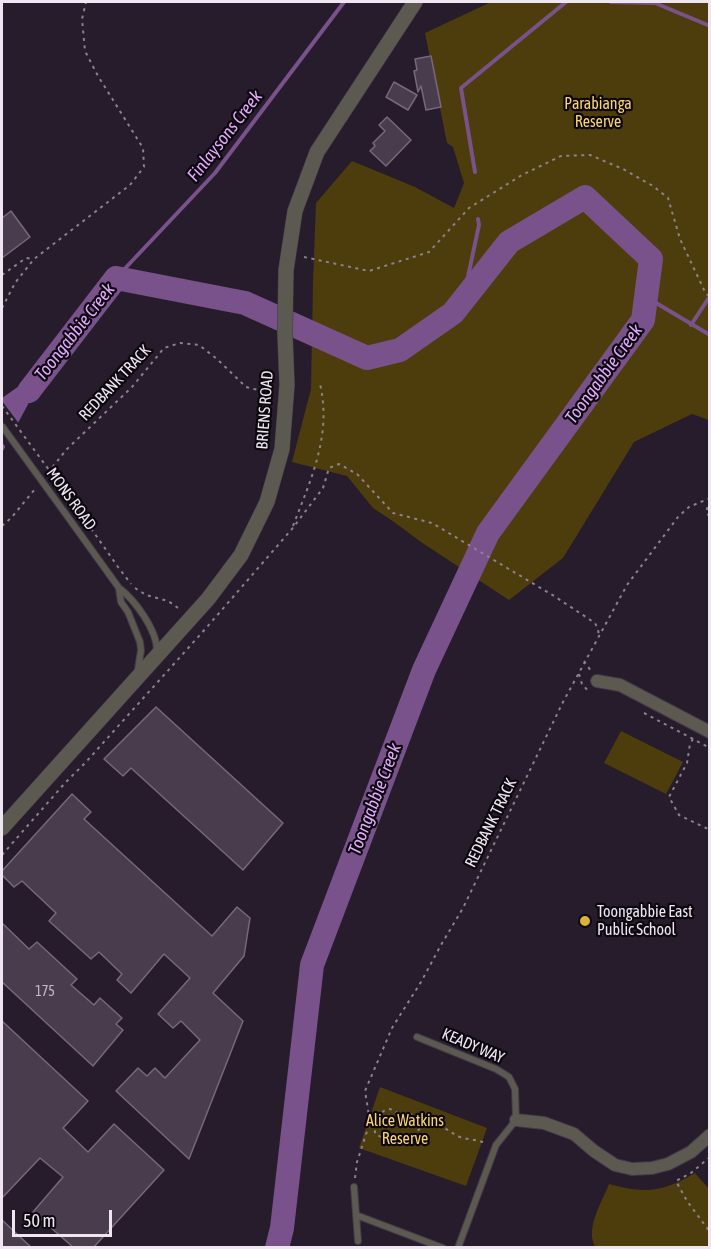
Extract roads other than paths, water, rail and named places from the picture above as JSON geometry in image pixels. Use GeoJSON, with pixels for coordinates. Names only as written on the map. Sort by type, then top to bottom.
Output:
{"type":"FeatureCollection","features":[{"type":"Feature","properties":{"kind":"street","name":"BRIENS ROAD"},"geometry":{"type":"LineString","coordinates":[[2,828],[208,599],[240,555],[267,502],[282,449],[287,385],[286,270],[295,211],[317,152],[415,2]]}},
{"type":"Feature","properties":{"kind":"street"},"geometry":{"type":"LineString","coordinates":[[597,681],[620,685],[710,732]]}},
{"type":"Feature","properties":{"kind":"street"},"geometry":{"type":"LineString","coordinates":[[516,1120],[544,1123],[574,1134],[615,1165],[632,1169],[668,1164],[691,1152],[710,1136]]}},
{"type":"Feature","properties":{"kind":"lane","name":"MONS ROAD"},"geometry":{"type":"LineString","coordinates":[[2,426],[119,588],[128,594],[149,625],[157,645],[157,657]]}},
{"type":"Feature","properties":{"kind":"lane","name":"MONS ROAD"},"geometry":{"type":"LineString","coordinates":[[119,588],[121,602],[128,612],[140,642],[141,657],[136,680]]}},
{"type":"Feature","properties":{"kind":"lane","name":"KEADY WAY"},"geometry":{"type":"LineString","coordinates":[[417,1037],[496,1069],[509,1077],[516,1089],[516,1120]]}},
{"type":"Feature","properties":{"kind":"lane"},"geometry":{"type":"LineString","coordinates":[[458,1248],[496,1145],[516,1120]]}},
{"type":"Feature","properties":{"kind":"lane"},"geometry":{"type":"LineString","coordinates":[[354,1187],[358,1241]]}},
{"type":"Feature","properties":{"kind":"lane"},"geometry":{"type":"LineString","coordinates":[[356,1215],[443,1248]]}},
{"type":"Feature","properties":{"kind":"waterway","name":"Finlaysons Creek"},"geometry":{"type":"LineString","coordinates":[[116,278],[215,173],[344,2]]}},
{"type":"Feature","properties":{"kind":"waterway"},"geometry":{"type":"LineString","coordinates":[[475,172],[461,88],[566,2]]}},
{"type":"Feature","properties":{"kind":"waterway"},"geometry":{"type":"LineString","coordinates":[[611,2],[655,3],[710,26]]}},
{"type":"Feature","properties":{"kind":"waterway","name":"Toongabbie Creek"},"geometry":{"type":"LineString","coordinates":[[29,391],[116,278],[245,303],[367,358],[400,350],[453,313],[509,242],[585,197],[651,259],[643,320],[488,533],[424,670],[312,965],[282,1228],[277,1248]]}},
{"type":"Feature","properties":{"kind":"waterway"},"geometry":{"type":"LineString","coordinates":[[463,300],[479,225],[478,219]]}},
{"type":"Feature","properties":{"kind":"waterway"},"geometry":{"type":"LineString","coordinates":[[691,325],[710,296]]}},
{"type":"Feature","properties":{"kind":"waterway"},"geometry":{"type":"LineString","coordinates":[[646,297],[710,335]]}},
{"type":"Feature","properties":{"kind":"place","name":"Toongabbie East Public School"},"geometry":{"type":"Point","coordinates":[585,921]}},
{"type":"Feature","properties":{"kind":"park label","name":"Parabianga Reserve"},"geometry":{"type":"Point","coordinates":[598,113]}},
{"type":"Feature","properties":{"kind":"park label","name":"Alice Watkins Reserve"},"geometry":{"type":"Point","coordinates":[405,1130]}}]}
